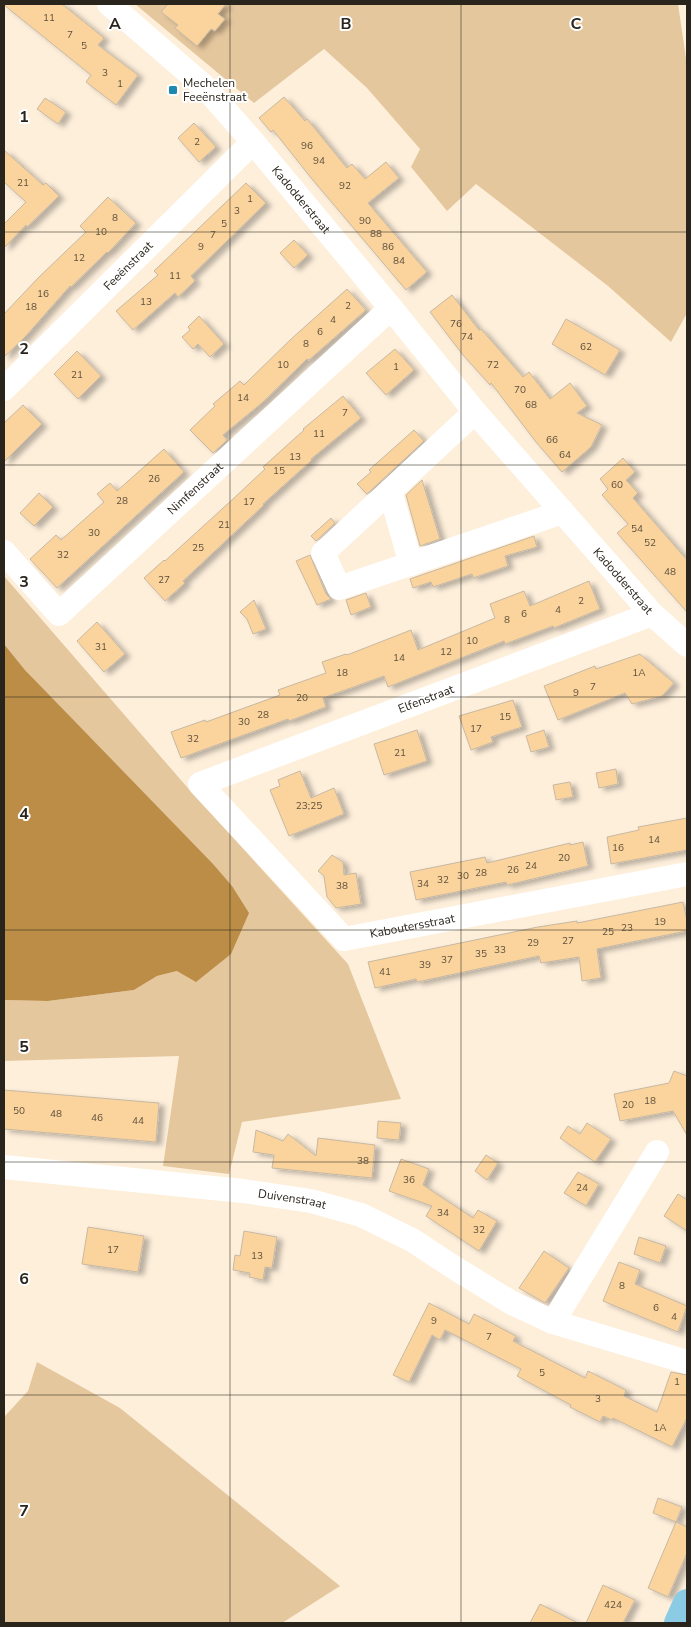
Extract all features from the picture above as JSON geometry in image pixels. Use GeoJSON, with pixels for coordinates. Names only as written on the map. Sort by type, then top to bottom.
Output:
{"type":"FeatureCollection","features":[{"type":"Feature","properties":{"kind":"main road"},"geometry":{"type":"LineString","coordinates":[[678,1623],[687,1603]]}},
{"type":"Feature","properties":{"kind":"street","name":"Kadodderstraat"},"geometry":{"type":"LineString","coordinates":[[109,4],[205,87],[391,308],[475,412],[652,614],[687,644]]}},
{"type":"Feature","properties":{"kind":"street","name":"Feeënstraat"},"geometry":{"type":"LineString","coordinates":[[4,389],[253,142]]}},
{"type":"Feature","properties":{"kind":"street","name":"Nimfenstraat"},"geometry":{"type":"LineString","coordinates":[[4,552],[59,614],[391,308]]}},
{"type":"Feature","properties":{"kind":"street"},"geometry":{"type":"LineString","coordinates":[[475,412],[323,553],[339,588],[563,512]]}},
{"type":"Feature","properties":{"kind":"street"},"geometry":{"type":"LineString","coordinates":[[390,491],[411,564]]}},
{"type":"Feature","properties":{"kind":"street","name":"Elfenstraat"},"geometry":{"type":"LineString","coordinates":[[200,784],[652,614]]}},
{"type":"Feature","properties":{"kind":"street","name":"Kaboutersstraat"},"geometry":{"type":"LineString","coordinates":[[200,784],[344,939],[687,874]]}},
{"type":"Feature","properties":{"kind":"street"},"geometry":{"type":"LineString","coordinates":[[553,1322],[657,1152]]}},
{"type":"Feature","properties":{"kind":"street","name":"Duivenstraat"},"geometry":{"type":"LineString","coordinates":[[4,1167],[243,1191],[311,1201],[361,1215],[412,1240],[512,1303],[553,1322],[687,1362]]}},
{"type":"Feature","properties":{"kind":"shaded area"},"geometry":{"type":"Polygon","coordinates":[[[135,4],[678,4],[687,65],[687,313],[671,342],[608,286],[476,184],[447,211],[411,167],[420,149],[367,88],[324,49],[254,103],[135,4]]]}},
{"type":"Feature","properties":{"kind":"shaded area"},"geometry":{"type":"Polygon","coordinates":[[[4,576],[187,787],[348,964],[401,1099],[242,1122],[229,1174],[163,1166],[179,1056],[4,1061],[4,1000],[48,1001],[134,990],[157,976],[177,971],[232,886],[25,670],[4,644],[4,576]]]}},
{"type":"Feature","properties":{"kind":"shaded area"},"geometry":{"type":"Polygon","coordinates":[[[4,644],[25,670],[213,864],[232,886],[249,913],[231,954],[196,982],[177,971],[157,976],[134,990],[48,1001],[4,1000],[4,644]]]}},
{"type":"Feature","properties":{"kind":"shaded area"},"geometry":{"type":"Polygon","coordinates":[[[37,1362],[120,1408],[340,1586],[282,1623],[4,1623],[4,1417],[28,1391],[37,1362]]]}},
{"type":"Feature","properties":{"kind":"building"},"geometry":{"type":"Polygon","coordinates":[[[4,4],[62,4],[104,38],[98,45],[138,75],[116,105],[86,82],[91,75],[4,4]]]}},
{"type":"Feature","properties":{"kind":"building"},"geometry":{"type":"Polygon","coordinates":[[[168,4],[226,4],[218,14],[225,19],[215,31],[211,29],[197,46],[175,28],[178,25],[161,12],[168,4]]]}},
{"type":"Feature","properties":{"kind":"building"},"geometry":{"type":"Polygon","coordinates":[[[284,97],[305,121],[307,119],[347,168],[352,164],[365,179],[386,162],[399,178],[368,203],[427,272],[406,290],[273,130],[271,132],[259,118],[284,97]]]}},
{"type":"Feature","properties":{"kind":"building"},"geometry":{"type":"Polygon","coordinates":[[[45,98],[66,112],[58,124],[37,109],[45,98]]]}},
{"type":"Feature","properties":{"kind":"building"},"geometry":{"type":"Polygon","coordinates":[[[194,123],[216,147],[199,162],[178,138],[194,123]]]}},
{"type":"Feature","properties":{"kind":"building"},"geometry":{"type":"Polygon","coordinates":[[[4,150],[43,185],[46,183],[59,196],[27,227],[26,225],[4,248],[4,224],[26,202],[4,182],[4,150]]]}},
{"type":"Feature","properties":{"kind":"building"},"geometry":{"type":"Polygon","coordinates":[[[246,183],[266,203],[191,276],[195,281],[178,297],[175,293],[133,330],[116,311],[158,275],[154,271],[246,183]]]}},
{"type":"Feature","properties":{"kind":"building"},"geometry":{"type":"Polygon","coordinates":[[[108,197],[136,223],[108,253],[70,286],[25,337],[4,357],[4,314],[86,232],[80,226],[108,197]]]}},
{"type":"Feature","properties":{"kind":"building"},"geometry":{"type":"Polygon","coordinates":[[[294,240],[308,255],[294,268],[280,253],[294,240]]]}},
{"type":"Feature","properties":{"kind":"building"},"geometry":{"type":"Polygon","coordinates":[[[347,289],[366,310],[309,360],[307,359],[263,402],[223,435],[227,440],[213,453],[190,430],[215,406],[213,404],[240,381],[244,385],[290,340],[347,289]]]}},
{"type":"Feature","properties":{"kind":"building"},"geometry":{"type":"Polygon","coordinates":[[[452,295],[479,330],[481,329],[523,377],[529,372],[550,399],[570,383],[587,406],[577,413],[602,425],[591,447],[562,472],[536,442],[491,383],[490,385],[463,355],[430,312],[452,295]]]}},
{"type":"Feature","properties":{"kind":"building"},"geometry":{"type":"Polygon","coordinates":[[[199,316],[224,344],[210,357],[198,344],[193,349],[182,337],[190,330],[188,327],[199,316]]]}},
{"type":"Feature","properties":{"kind":"building"},"geometry":{"type":"Polygon","coordinates":[[[566,319],[620,350],[605,375],[552,344],[566,319]]]}},
{"type":"Feature","properties":{"kind":"building"},"geometry":{"type":"Polygon","coordinates":[[[395,349],[414,370],[386,395],[366,373],[395,349]]]}},
{"type":"Feature","properties":{"kind":"building"},"geometry":{"type":"Polygon","coordinates":[[[77,351],[101,376],[78,399],[54,374],[77,351]]]}},
{"type":"Feature","properties":{"kind":"building"},"geometry":{"type":"Polygon","coordinates":[[[343,396],[361,418],[311,459],[183,581],[185,583],[165,601],[144,578],[233,499],[303,429],[343,396]]]}},
{"type":"Feature","properties":{"kind":"building"},"geometry":{"type":"Polygon","coordinates":[[[23,405],[42,424],[4,462],[4,423],[23,405]]]}},
{"type":"Feature","properties":{"kind":"building"},"geometry":{"type":"Polygon","coordinates":[[[414,430],[424,441],[367,494],[357,484],[371,472],[369,470],[414,430]]]}},
{"type":"Feature","properties":{"kind":"building"},"geometry":{"type":"Polygon","coordinates":[[[164,449],[184,472],[57,588],[30,559],[56,535],[61,540],[104,502],[97,494],[110,483],[117,491],[164,449]]]}},
{"type":"Feature","properties":{"kind":"building"},"geometry":{"type":"Polygon","coordinates":[[[623,458],[635,472],[626,480],[638,493],[633,498],[687,560],[687,612],[617,533],[628,524],[602,495],[608,489],[600,479],[623,458]]]}},
{"type":"Feature","properties":{"kind":"building"},"geometry":{"type":"Polygon","coordinates":[[[422,480],[440,539],[420,546],[406,495],[422,480]]]}},
{"type":"Feature","properties":{"kind":"building"},"geometry":{"type":"Polygon","coordinates":[[[39,493],[53,507],[34,526],[20,513],[39,493]]]}},
{"type":"Feature","properties":{"kind":"building"},"geometry":{"type":"Polygon","coordinates":[[[331,518],[335,523],[316,541],[311,536],[331,518]]]}},
{"type":"Feature","properties":{"kind":"building"},"geometry":{"type":"Polygon","coordinates":[[[534,536],[537,547],[505,556],[508,566],[473,578],[472,574],[433,587],[431,582],[413,588],[410,579],[534,536]]]}},
{"type":"Feature","properties":{"kind":"building"},"geometry":{"type":"Polygon","coordinates":[[[310,555],[326,594],[331,599],[317,605],[296,561],[310,555]]]}},
{"type":"Feature","properties":{"kind":"building"},"geometry":{"type":"Polygon","coordinates":[[[589,581],[600,609],[554,628],[553,626],[505,644],[504,641],[388,687],[384,676],[323,698],[326,707],[181,758],[171,732],[205,720],[206,722],[280,695],[278,690],[326,673],[322,662],[347,655],[411,630],[418,650],[495,618],[490,604],[524,591],[530,606],[589,581]]]}},
{"type":"Feature","properties":{"kind":"building"},"geometry":{"type":"Polygon","coordinates":[[[366,593],[371,607],[351,615],[346,600],[366,593]]]}},
{"type":"Feature","properties":{"kind":"building"},"geometry":{"type":"Polygon","coordinates":[[[254,600],[266,629],[253,634],[247,619],[240,612],[254,600]]]}},
{"type":"Feature","properties":{"kind":"building"},"geometry":{"type":"Polygon","coordinates":[[[97,622],[125,654],[104,672],[77,641],[97,622]]]}},
{"type":"Feature","properties":{"kind":"building"},"geometry":{"type":"Polygon","coordinates":[[[640,654],[674,683],[662,696],[632,704],[625,693],[558,720],[544,686],[595,666],[596,669],[640,654]]]}},
{"type":"Feature","properties":{"kind":"building"},"geometry":{"type":"Polygon","coordinates":[[[513,700],[522,727],[491,737],[493,742],[471,750],[459,716],[513,700]]]}},
{"type":"Feature","properties":{"kind":"building"},"geometry":{"type":"Polygon","coordinates":[[[417,730],[427,761],[384,775],[374,744],[417,730]]]}},
{"type":"Feature","properties":{"kind":"building"},"geometry":{"type":"Polygon","coordinates":[[[544,730],[549,747],[531,752],[526,736],[544,730]]]}},
{"type":"Feature","properties":{"kind":"building"},"geometry":{"type":"Polygon","coordinates":[[[616,769],[618,784],[599,788],[596,773],[616,769]]]}},
{"type":"Feature","properties":{"kind":"building"},"geometry":{"type":"Polygon","coordinates":[[[300,771],[311,798],[334,788],[344,814],[289,836],[270,790],[280,786],[278,780],[300,771]]]}},
{"type":"Feature","properties":{"kind":"building"},"geometry":{"type":"Polygon","coordinates":[[[570,782],[573,797],[556,800],[553,785],[570,782]]]}},
{"type":"Feature","properties":{"kind":"building"},"geometry":{"type":"Polygon","coordinates":[[[687,818],[687,850],[611,864],[607,837],[639,830],[638,827],[687,818]]]}},
{"type":"Feature","properties":{"kind":"building"},"geometry":{"type":"Polygon","coordinates":[[[583,842],[588,866],[507,885],[506,882],[416,900],[410,872],[485,857],[487,863],[570,843],[570,845],[583,842]]]}},
{"type":"Feature","properties":{"kind":"building"},"geometry":{"type":"Polygon","coordinates":[[[332,855],[343,862],[344,875],[356,873],[361,904],[336,908],[327,897],[324,876],[318,871],[332,855]]]}},
{"type":"Feature","properties":{"kind":"building"},"geometry":{"type":"Polygon","coordinates":[[[683,902],[687,931],[597,949],[601,978],[582,981],[579,957],[541,963],[539,956],[417,982],[416,979],[375,988],[368,962],[538,927],[577,921],[577,923],[683,902]]]}},
{"type":"Feature","properties":{"kind":"building"},"geometry":{"type":"Polygon","coordinates":[[[674,1071],[687,1076],[687,1135],[673,1111],[620,1121],[614,1094],[669,1083],[674,1071]]]}},
{"type":"Feature","properties":{"kind":"building"},"geometry":{"type":"Polygon","coordinates":[[[4,1090],[159,1103],[156,1142],[4,1129],[4,1090]]]}},
{"type":"Feature","properties":{"kind":"building"},"geometry":{"type":"Polygon","coordinates":[[[378,1121],[401,1123],[399,1140],[377,1138],[378,1121]]]}},
{"type":"Feature","properties":{"kind":"building"},"geometry":{"type":"Polygon","coordinates":[[[587,1123],[611,1139],[595,1162],[560,1138],[568,1126],[580,1134],[587,1123]]]}},
{"type":"Feature","properties":{"kind":"building"},"geometry":{"type":"Polygon","coordinates":[[[256,1130],[283,1141],[288,1134],[316,1156],[318,1138],[375,1145],[372,1178],[272,1168],[274,1155],[253,1152],[256,1130]]]}},
{"type":"Feature","properties":{"kind":"building"},"geometry":{"type":"Polygon","coordinates":[[[486,1155],[498,1163],[487,1180],[475,1171],[486,1155]]]}},
{"type":"Feature","properties":{"kind":"building"},"geometry":{"type":"Polygon","coordinates":[[[401,1159],[429,1169],[423,1185],[473,1218],[478,1210],[497,1221],[479,1251],[426,1216],[432,1206],[389,1191],[401,1159]]]}},
{"type":"Feature","properties":{"kind":"building"},"geometry":{"type":"Polygon","coordinates":[[[578,1172],[599,1184],[586,1206],[564,1193],[578,1172]]]}},
{"type":"Feature","properties":{"kind":"building"},"geometry":{"type":"Polygon","coordinates":[[[678,1194],[687,1200],[687,1231],[664,1216],[678,1194]]]}},
{"type":"Feature","properties":{"kind":"building"},"geometry":{"type":"Polygon","coordinates":[[[88,1227],[144,1236],[138,1272],[82,1264],[88,1227]]]}},
{"type":"Feature","properties":{"kind":"building"},"geometry":{"type":"Polygon","coordinates":[[[244,1231],[277,1237],[272,1268],[265,1267],[263,1280],[249,1277],[250,1273],[233,1270],[235,1255],[240,1256],[244,1231]]]}},
{"type":"Feature","properties":{"kind":"building"},"geometry":{"type":"Polygon","coordinates":[[[639,1237],[666,1246],[660,1263],[634,1254],[639,1237]]]}},
{"type":"Feature","properties":{"kind":"building"},"geometry":{"type":"Polygon","coordinates":[[[544,1251],[569,1268],[545,1303],[519,1288],[544,1251]]]}},
{"type":"Feature","properties":{"kind":"building"},"geometry":{"type":"Polygon","coordinates":[[[619,1262],[640,1270],[635,1284],[687,1306],[678,1332],[603,1301],[619,1262]]]}},
{"type":"Feature","properties":{"kind":"building"},"geometry":{"type":"Polygon","coordinates":[[[429,1303],[469,1324],[474,1314],[516,1336],[513,1341],[585,1378],[588,1371],[626,1390],[624,1396],[657,1412],[671,1372],[687,1375],[687,1418],[672,1447],[613,1418],[612,1420],[603,1416],[600,1422],[517,1376],[521,1369],[445,1330],[440,1340],[432,1335],[409,1382],[393,1375],[429,1303]]]}},
{"type":"Feature","properties":{"kind":"building"},"geometry":{"type":"Polygon","coordinates":[[[658,1498],[682,1507],[676,1522],[653,1513],[658,1498]]]}},
{"type":"Feature","properties":{"kind":"building"},"geometry":{"type":"Polygon","coordinates":[[[676,1522],[687,1527],[687,1553],[668,1597],[648,1588],[676,1522]]]}},
{"type":"Feature","properties":{"kind":"building"},"geometry":{"type":"Polygon","coordinates":[[[603,1585],[635,1600],[623,1623],[586,1623],[603,1585]]]}},
{"type":"Feature","properties":{"kind":"building"},"geometry":{"type":"Polygon","coordinates":[[[540,1604],[578,1623],[530,1623],[540,1604]]]}},
{"type":"Feature","properties":{"kind":"place","name":"Mechelen Feeënstraat"},"geometry":{"type":"Point","coordinates":[173,90]}}]}
